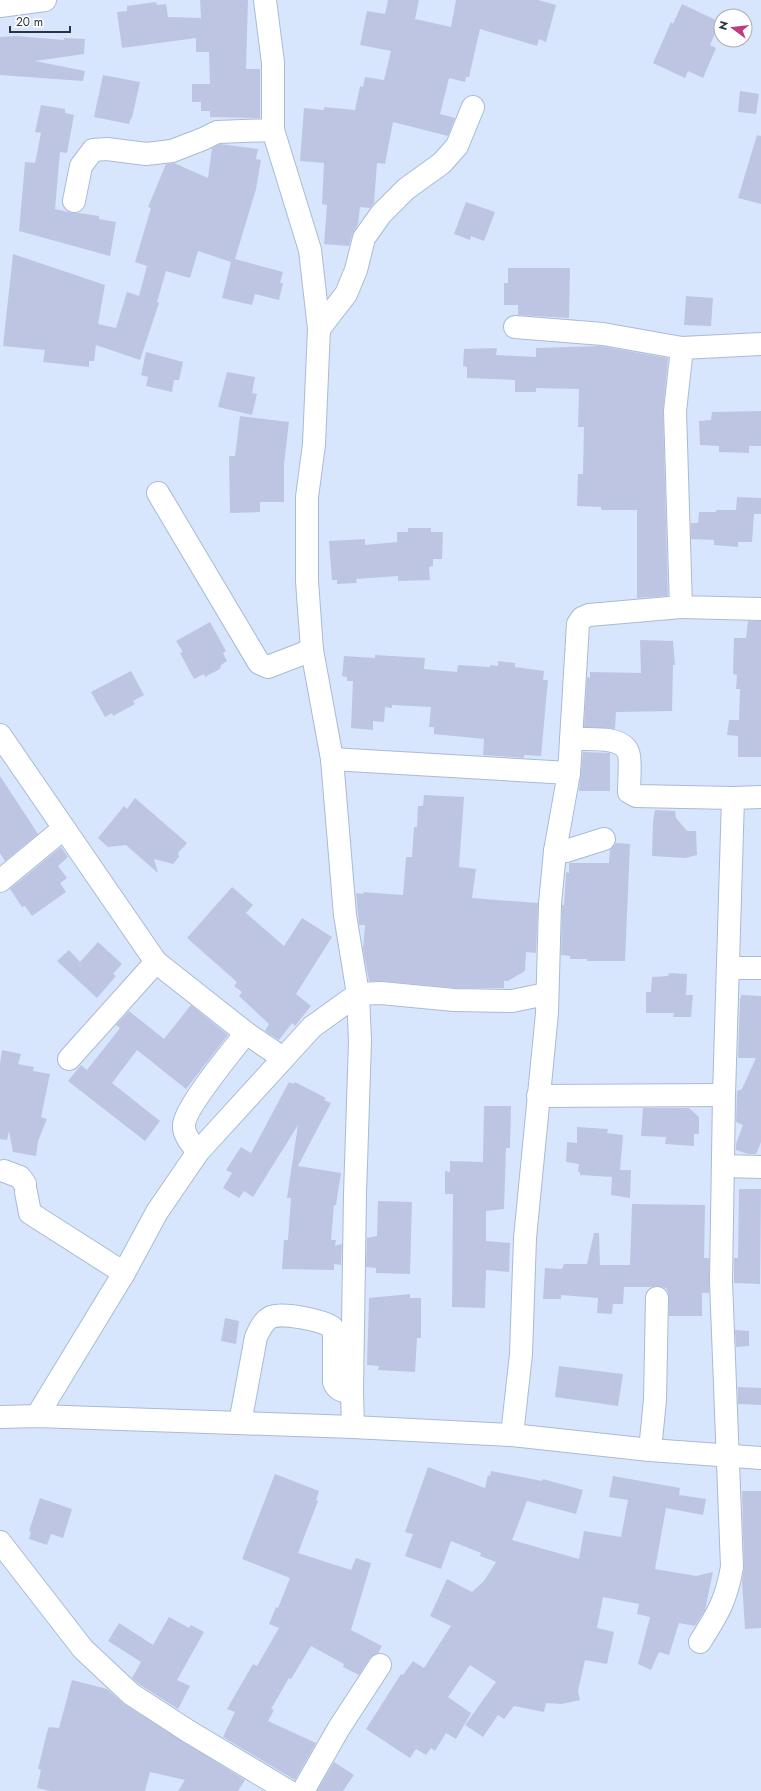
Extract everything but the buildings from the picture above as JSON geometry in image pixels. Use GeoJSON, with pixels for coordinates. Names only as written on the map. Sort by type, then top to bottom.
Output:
{"type":"FeatureCollection","features":[{"type":"Feature","properties":{"kind":"street"},"geometry":{"type":"LineString","coordinates":[[0,6],[45,0]]}},
{"type":"Feature","properties":{"kind":"street"},"geometry":{"type":"LineString","coordinates":[[265,0],[273,63],[273,130],[310,250],[319,329],[314,444],[307,497],[307,581],[312,650],[332,759],[345,915],[358,994],[360,1041],[355,1194],[352,1392],[353,1427]]}},
{"type":"Feature","properties":{"kind":"street"},"geometry":{"type":"LineString","coordinates":[[319,329],[346,294],[356,270],[364,238],[382,214],[406,189],[442,163],[458,146],[473,107]]}},
{"type":"Feature","properties":{"kind":"street"},"geometry":{"type":"LineString","coordinates":[[74,201],[81,166],[93,150],[107,149],[146,154],[172,151],[217,132],[273,130]]}},
{"type":"Feature","properties":{"kind":"street"},"geometry":{"type":"LineString","coordinates":[[515,327],[603,334],[682,348],[761,344]]}},
{"type":"Feature","properties":{"kind":"street"},"geometry":{"type":"LineString","coordinates":[[681,607],[675,411],[682,348]]}},
{"type":"Feature","properties":{"kind":"street"},"geometry":{"type":"LineString","coordinates":[[158,493],[260,663],[268,667],[312,650]]}},
{"type":"Feature","properties":{"kind":"street"},"geometry":{"type":"LineString","coordinates":[[512,1435],[521,1354],[525,1238],[547,1013],[546,994],[550,904],[555,851],[569,773],[578,624],[582,618],[589,615],[681,607],[761,609]]}},
{"type":"Feature","properties":{"kind":"street"},"geometry":{"type":"LineString","coordinates":[[0,735],[156,962],[246,1033],[283,1058]]}},
{"type":"Feature","properties":{"kind":"street"},"geometry":{"type":"LineString","coordinates":[[571,739],[613,740],[622,744],[628,753],[629,792],[636,796],[732,798],[761,797]]}},
{"type":"Feature","properties":{"kind":"street"},"geometry":{"type":"LineString","coordinates":[[332,759],[569,773]]}},
{"type":"Feature","properties":{"kind":"street"},"geometry":{"type":"LineString","coordinates":[[700,1642],[720,1610],[728,1588],[732,1567],[721,1281],[724,1094],[729,968],[732,798]]}},
{"type":"Feature","properties":{"kind":"street"},"geometry":{"type":"LineString","coordinates":[[0,881],[64,829]]}},
{"type":"Feature","properties":{"kind":"street"},"geometry":{"type":"LineString","coordinates":[[555,851],[566,851],[604,839]]}},
{"type":"Feature","properties":{"kind":"street"},"geometry":{"type":"LineString","coordinates":[[69,1059],[156,962]]}},
{"type":"Feature","properties":{"kind":"street"},"geometry":{"type":"LineString","coordinates":[[729,968],[761,968]]}},
{"type":"Feature","properties":{"kind":"street"},"geometry":{"type":"LineString","coordinates":[[37,1416],[124,1273],[157,1212],[198,1152],[312,1027],[358,994],[382,993],[454,1000],[512,1001],[546,994]]}},
{"type":"Feature","properties":{"kind":"street"},"geometry":{"type":"LineString","coordinates":[[198,1152],[187,1137],[184,1125],[190,1108],[246,1033]]}},
{"type":"Feature","properties":{"kind":"street"},"geometry":{"type":"LineString","coordinates":[[538,1096],[724,1094]]}},
{"type":"Feature","properties":{"kind":"street"},"geometry":{"type":"LineString","coordinates":[[724,1166],[761,1167]]}},
{"type":"Feature","properties":{"kind":"street"},"geometry":{"type":"LineString","coordinates":[[4,1171],[20,1177],[25,1188],[30,1213],[124,1273]]}},
{"type":"Feature","properties":{"kind":"street"},"geometry":{"type":"LineString","coordinates":[[650,1450],[655,1400],[657,1298]]}},
{"type":"Feature","properties":{"kind":"street"},"geometry":{"type":"LineString","coordinates":[[240,1423],[256,1337],[263,1324],[270,1318],[279,1314],[332,1327],[334,1330],[334,1382],[340,1391],[352,1392]]}},
{"type":"Feature","properties":{"kind":"street"},"geometry":{"type":"LineString","coordinates":[[0,1417],[37,1416],[240,1423],[512,1435],[650,1450],[761,1458]]}},
{"type":"Feature","properties":{"kind":"street"},"geometry":{"type":"LineString","coordinates":[[0,1542],[83,1649],[131,1694],[188,1731],[288,1791]]}},
{"type":"Feature","properties":{"kind":"street"},"geometry":{"type":"LineString","coordinates":[[303,1791],[339,1728],[380,1665]]}}]}
